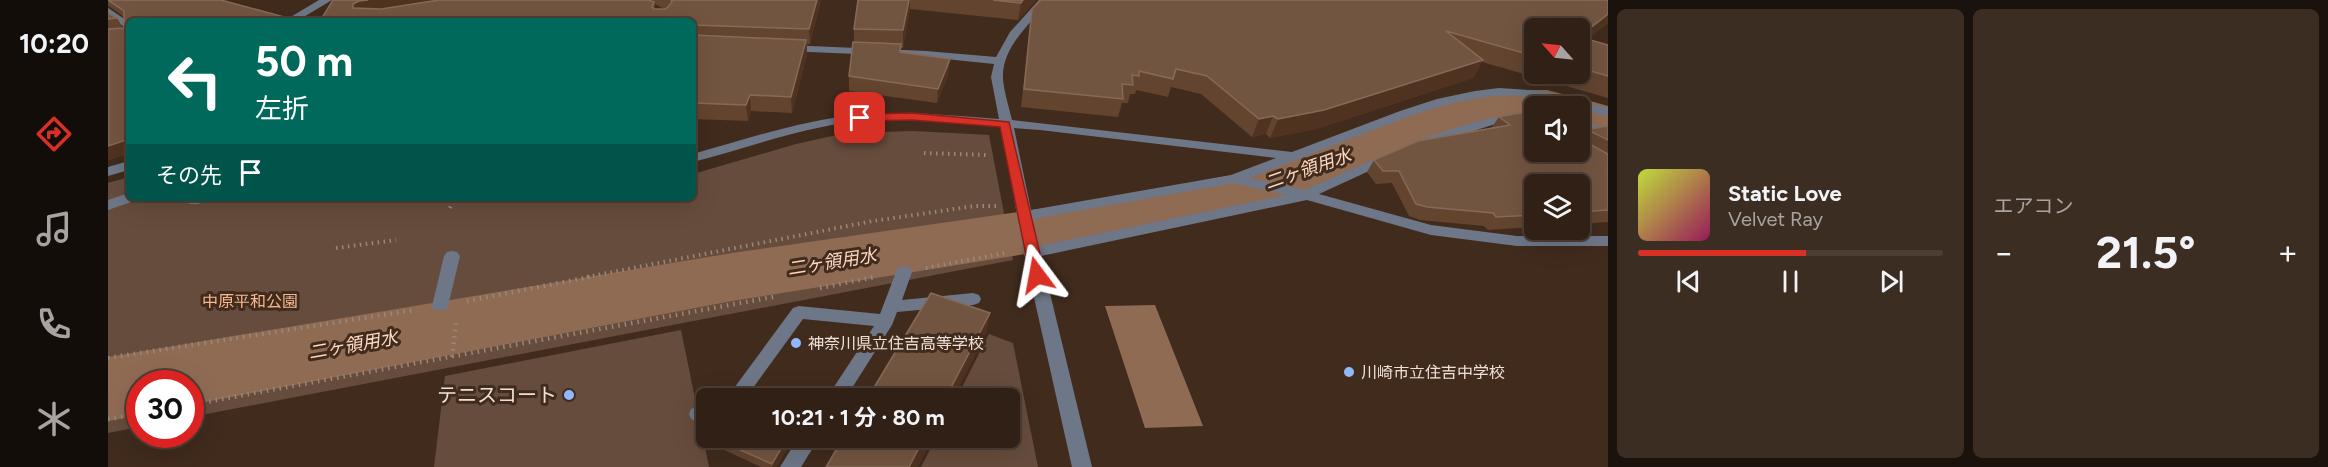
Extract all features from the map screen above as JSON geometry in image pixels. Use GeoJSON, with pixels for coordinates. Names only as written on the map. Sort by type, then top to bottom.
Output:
{"type":"FeatureCollection","features":[{"type":"Feature","properties":{"kind":"street"},"geometry":{"type":"LineString","coordinates":[[294,18],[327,0]]}},
{"type":"Feature","properties":{"kind":"street"},"geometry":{"type":"LineString","coordinates":[[1045,0],[1030,14],[1007,45],[999,61],[997,77],[1025,218],[1082,467]]}},
{"type":"Feature","properties":{"kind":"street"},"geometry":{"type":"LineString","coordinates":[[108,11],[126,25]]}},
{"type":"Feature","properties":{"kind":"street"},"geometry":{"type":"LineString","coordinates":[[780,48],[926,54],[999,61]]}},
{"type":"Feature","properties":{"kind":"street"},"geometry":{"type":"LineString","coordinates":[[1025,218],[1234,178],[1431,105],[1475,95],[1499,92],[1543,95],[1608,112]]}},
{"type":"Feature","properties":{"kind":"street"},"geometry":{"type":"LineString","coordinates":[[1032,250],[1307,195],[1322,186],[1407,150],[1481,123],[1515,116],[1524,116]]}},
{"type":"Feature","properties":{"kind":"street"},"geometry":{"type":"LineString","coordinates":[[696,157],[822,123],[860,118],[912,117],[1005,124],[1291,156]]}},
{"type":"Feature","properties":{"kind":"street"},"geometry":{"type":"LineString","coordinates":[[1590,128],[1608,133]]}},
{"type":"Feature","properties":{"kind":"street"},"geometry":{"type":"LineString","coordinates":[[108,172],[126,166]]}},
{"type":"Feature","properties":{"kind":"street"},"geometry":{"type":"LineString","coordinates":[[1234,178],[1307,195],[1431,230],[1517,241],[1608,241]]}},
{"type":"Feature","properties":{"kind":"street"},"geometry":{"type":"LineString","coordinates":[[108,205],[126,199]]}},
{"type":"Feature","properties":{"kind":"street"},"geometry":{"type":"LineString","coordinates":[[440,306],[452,256]]}},
{"type":"Feature","properties":{"kind":"street"},"geometry":{"type":"LineString","coordinates":[[842,388],[888,314],[904,272]]}},
{"type":"Feature","properties":{"kind":"street"},"geometry":{"type":"LineString","coordinates":[[743,388],[799,312],[888,314],[973,299]]}},
{"type":"Feature","properties":{"kind":"street"},"geometry":{"type":"LineString","coordinates":[[790,467],[802,448]]}},
{"type":"Feature","properties":{"kind":"path"},"geometry":{"type":"LineString","coordinates":[[924,153],[1013,156]]}},
{"type":"Feature","properties":{"kind":"path"},"geometry":{"type":"LineString","coordinates":[[450,208],[453,201]]}},
{"type":"Feature","properties":{"kind":"path"},"geometry":{"type":"LineString","coordinates":[[108,358],[458,303],[873,221],[975,206],[998,206]]}},
{"type":"Feature","properties":{"kind":"path"},"geometry":{"type":"LineString","coordinates":[[336,248],[396,240]]}},
{"type":"Feature","properties":{"kind":"path"},"geometry":{"type":"LineString","coordinates":[[811,290],[1032,250]]}},
{"type":"Feature","properties":{"kind":"path"},"geometry":{"type":"LineString","coordinates":[[204,402],[788,294]]}},
{"type":"Feature","properties":{"kind":"path"},"geometry":{"type":"LineString","coordinates":[[452,357],[458,303]]}},
{"type":"Feature","properties":{"kind":"path"},"geometry":{"type":"LineString","coordinates":[[108,419],[126,416]]}},
{"type":"Feature","properties":{"kind":"green space","name":"中原平和公園"},"geometry":{"type":"Polygon","coordinates":[[[913,131],[989,135],[1013,260],[204,415],[204,370],[126,370],[126,430],[108,433],[108,183],[126,178],[126,201],[696,201],[696,173],[796,144],[846,133],[913,131]]]}},
{"type":"Feature","properties":{"kind":"green space","name":"テニスコート"},"geometry":{"type":"Polygon","coordinates":[[[681,330],[696,403],[696,448],[705,448],[709,467],[434,467],[445,376],[681,330]]]}},
{"type":"Feature","properties":{"kind":"green space"},"geometry":{"type":"Polygon","coordinates":[[[989,334],[1013,343],[1038,467],[921,467],[931,448],[1020,448],[1020,388],[962,388],[989,334]]]}},
{"type":"Feature","properties":{"kind":"shaded area"},"geometry":{"type":"Polygon","coordinates":[[[1155,305],[1203,426],[1145,428],[1105,306],[1155,305]]]}},
{"type":"Feature","properties":{"kind":"building"},"geometry":{"type":"Polygon","coordinates":[[[108,0],[221,0],[288,18],[126,18],[126,140],[108,146],[108,29],[124,28],[124,11],[108,0]]]}},
{"type":"Feature","properties":{"kind":"building"},"geometry":{"type":"Polygon","coordinates":[[[333,0],[368,0],[353,4],[353,8],[381,9],[439,0],[649,0],[654,2],[652,7],[654,9],[666,9],[672,2],[671,0],[817,0],[809,29],[696,25],[696,18],[322,18],[333,0]]]}},
{"type":"Feature","properties":{"kind":"building"},"geometry":{"type":"Polygon","coordinates":[[[858,0],[909,0],[903,30],[854,29],[858,0]]]}},
{"type":"Feature","properties":{"kind":"building"},"geometry":{"type":"Polygon","coordinates":[[[993,0],[1023,0],[1021,3],[993,0]]]}},
{"type":"Feature","properties":{"kind":"building"},"geometry":{"type":"Polygon","coordinates":[[[1041,0],[1608,0],[1608,14],[1590,28],[1590,18],[1524,18],[1524,53],[1446,31],[1483,60],[1324,110],[1278,119],[1273,116],[1259,119],[1207,76],[1176,69],[1173,79],[1139,71],[1139,76],[1132,75],[1133,85],[1122,84],[1123,99],[1024,89],[1032,9],[1041,0]]]}},
{"type":"Feature","properties":{"kind":"building"},"geometry":{"type":"Polygon","coordinates":[[[108,13],[117,18],[108,19],[108,13]]]}},
{"type":"Feature","properties":{"kind":"building"},"geometry":{"type":"Polygon","coordinates":[[[696,35],[806,40],[791,97],[750,95],[746,105],[696,103],[696,35]]]}},
{"type":"Feature","properties":{"kind":"building"},"geometry":{"type":"Polygon","coordinates":[[[1590,40],[1608,45],[1608,76],[1590,71],[1590,40]]]}},
{"type":"Feature","properties":{"kind":"building"},"geometry":{"type":"Polygon","coordinates":[[[853,42],[901,44],[900,52],[950,59],[938,89],[849,76],[853,42]]]}},
{"type":"Feature","properties":{"kind":"building"},"geometry":{"type":"Polygon","coordinates":[[[1524,113],[1524,162],[1590,162],[1590,144],[1608,154],[1608,210],[1590,211],[1590,174],[1524,174],[1524,216],[1496,217],[1493,213],[1427,207],[1416,204],[1399,171],[1383,171],[1374,160],[1418,141],[1510,125],[1499,117],[1524,113]]]}},
{"type":"Feature","properties":{"kind":"building"},"geometry":{"type":"Polygon","coordinates":[[[1608,126],[1608,140],[1590,131],[1590,129],[1608,126]]]}},
{"type":"Feature","properties":{"kind":"building"},"geometry":{"type":"Polygon","coordinates":[[[931,293],[990,313],[951,388],[874,388],[931,293]]]}},
{"type":"Feature","properties":{"kind":"building"},"geometry":{"type":"Polygon","coordinates":[[[736,448],[781,448],[772,464],[736,448]]]}},
{"type":"Feature","properties":{"kind":"building"},"geometry":{"type":"Polygon","coordinates":[[[837,448],[919,448],[909,467],[826,467],[837,448]]]}},
{"type":"Feature","properties":{"kind":"waterway","name":"二ヶ領用水"},"geometry":{"type":"LineString","coordinates":[[108,389],[732,277],[1095,222],[1239,193],[1452,117],[1500,106],[1524,106]]}},
{"type":"Feature","properties":{"kind":"waterway","name":"二ヶ領用水"},"geometry":{"type":"LineString","coordinates":[[1590,118],[1608,124]]}},
{"type":"Feature","properties":{"kind":"place","name":"神奈川県立住吉高等学校"},"geometry":{"type":"Point","coordinates":[796,343]}},
{"type":"Feature","properties":{"kind":"place","name":"川崎市立住吉中学校"},"geometry":{"type":"Point","coordinates":[1349,372]}},
{"type":"Feature","properties":{"kind":"place","name":"テニスコート"},"geometry":{"type":"Point","coordinates":[569,395]}},
{"type":"Feature","properties":{"kind":"route"},"geometry":{"type":"LineString","coordinates":[[860,118],[912,117],[1005,124],[1037,275]]}}]}
